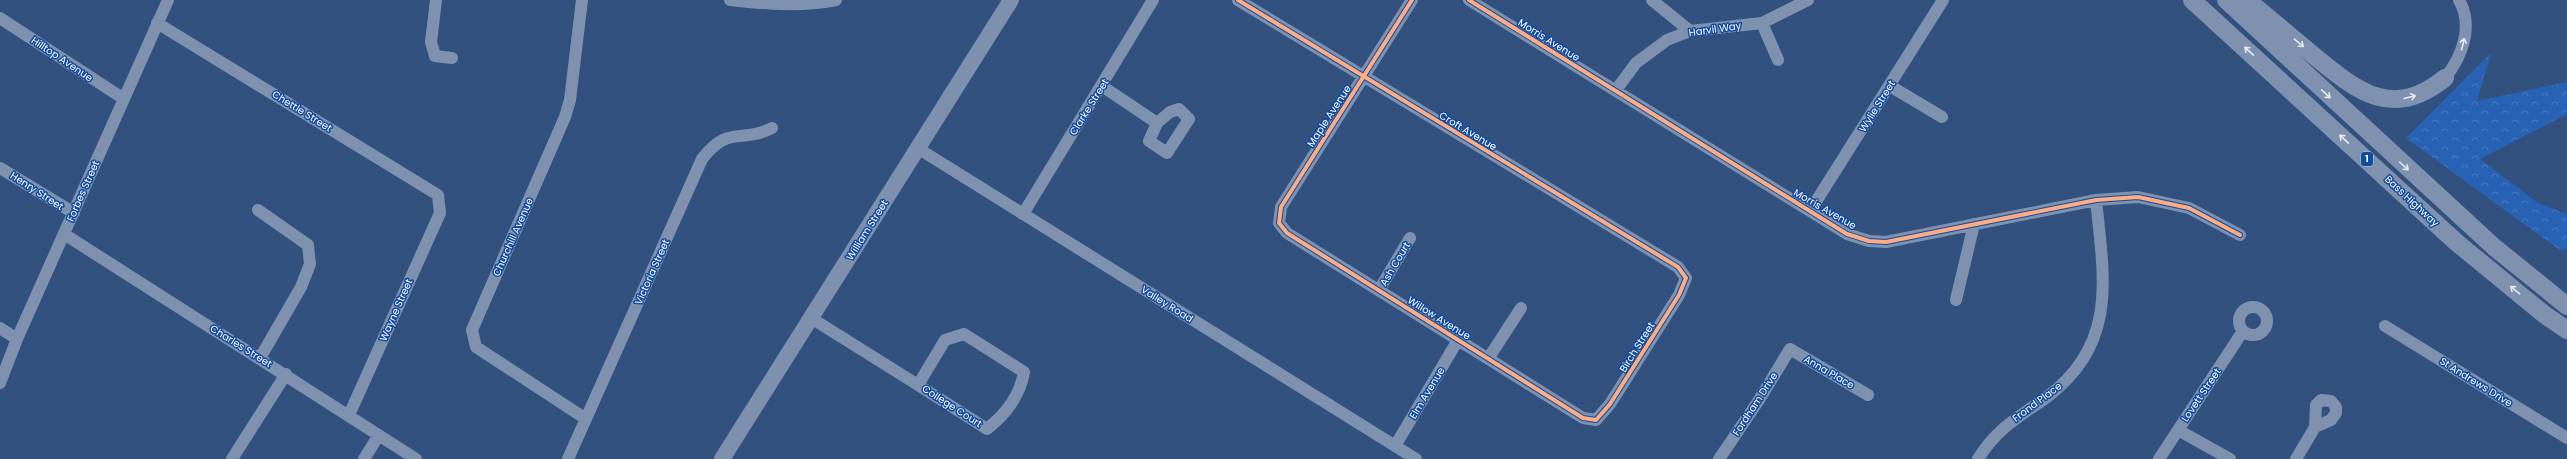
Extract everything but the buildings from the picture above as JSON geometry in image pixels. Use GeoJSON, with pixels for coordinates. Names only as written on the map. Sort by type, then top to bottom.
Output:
{"type":"FeatureCollection","features":[{"type":"Feature","properties":{"kind":"highway","name":"Bass Highway"},"geometry":{"type":"LineString","coordinates":[[2192,0],[2456,242],[2545,315],[2567,330]]}},
{"type":"Feature","properties":{"kind":"highway","name":"Bass Highway"},"geometry":{"type":"LineString","coordinates":[[2226,0],[2494,247],[2567,306]]}},
{"type":"Feature","properties":{"kind":"highway"},"geometry":{"type":"LineString","coordinates":[[2247,0],[2350,85],[2377,98],[2390,100],[2408,98],[2429,91],[2445,78]]}},
{"type":"Feature","properties":{"kind":"main road","name":"William Street"},"geometry":{"type":"LineString","coordinates":[[722,459],[1011,0]]}},
{"type":"Feature","properties":{"kind":"street","name":"Forbes Street"},"geometry":{"type":"LineString","coordinates":[[0,383],[17,339],[168,0]]}},
{"type":"Feature","properties":{"kind":"street"},"geometry":{"type":"LineString","coordinates":[[436,0],[431,42],[436,56],[452,58]]}},
{"type":"Feature","properties":{"kind":"street","name":"Churchill Avenue"},"geometry":{"type":"LineString","coordinates":[[582,0],[570,100],[565,117],[472,330],[476,347],[586,419]]}},
{"type":"Feature","properties":{"kind":"street"},"geometry":{"type":"LineString","coordinates":[[730,0],[788,6],[816,4],[836,0]]}},
{"type":"Feature","properties":{"kind":"street","name":"Clarke Street"},"geometry":{"type":"LineString","coordinates":[[1022,214],[1154,0]]}},
{"type":"Feature","properties":{"kind":"street","name":"Croft Avenue"},"geometry":{"type":"LineString","coordinates":[[1238,0],[1678,267],[1686,278]]}},
{"type":"Feature","properties":{"kind":"street","name":"Maple Avenue"},"geometry":{"type":"LineString","coordinates":[[1279,223],[1281,207],[1412,0]]}},
{"type":"Feature","properties":{"kind":"street","name":"Morris Avenue"},"geometry":{"type":"LineString","coordinates":[[1469,0],[1488,5],[1616,90],[1847,234],[1869,241],[1886,242],[2096,200],[2138,197],[2189,208],[2240,235]]}},
{"type":"Feature","properties":{"kind":"street"},"geometry":{"type":"LineString","coordinates":[[1652,0],[1690,31]]}},
{"type":"Feature","properties":{"kind":"street","name":"Harvil Way"},"geometry":{"type":"LineString","coordinates":[[1616,90],[1636,63],[1667,40],[1690,31],[1762,23],[1808,0]]}},
{"type":"Feature","properties":{"kind":"street","name":"Wylie Street"},"geometry":{"type":"LineString","coordinates":[[1810,211],[1943,0]]}},
{"type":"Feature","properties":{"kind":"street"},"geometry":{"type":"LineString","coordinates":[[2445,78],[2458,62],[2464,45],[2466,24],[2459,0]]}},
{"type":"Feature","properties":{"kind":"street","name":"Hilltop Avenue"},"geometry":{"type":"LineString","coordinates":[[0,18],[124,98]]}},
{"type":"Feature","properties":{"kind":"street","name":"Chettle Street"},"geometry":{"type":"LineString","coordinates":[[157,23],[438,195],[440,204]]}},
{"type":"Feature","properties":{"kind":"street"},"geometry":{"type":"LineString","coordinates":[[1762,23],[1778,60]]}},
{"type":"Feature","properties":{"kind":"street"},"geometry":{"type":"LineString","coordinates":[[1102,86],[1157,123]]}},
{"type":"Feature","properties":{"kind":"street"},"geometry":{"type":"LineString","coordinates":[[1890,86],[1942,117]]}},
{"type":"Feature","properties":{"kind":"street","name":"Victoria Street"},"geometry":{"type":"LineString","coordinates":[[568,459],[702,159],[710,148],[728,136],[760,134],[772,128]]}},
{"type":"Feature","properties":{"kind":"street","name":"Valley Road"},"geometry":{"type":"LineString","coordinates":[[918,149],[1416,459]]}},
{"type":"Feature","properties":{"kind":"street","name":"Henry Street"},"geometry":{"type":"LineString","coordinates":[[0,168],[74,213]]}},
{"type":"Feature","properties":{"kind":"street","name":"Frond Place"},"geometry":{"type":"LineString","coordinates":[[1978,459],[1987,445],[2016,417],[2047,397],[2073,374],[2089,349],[2101,318],[2103,293],[2103,266],[2096,200]]}},
{"type":"Feature","properties":{"kind":"street","name":"Wayne Street"},"geometry":{"type":"LineString","coordinates":[[349,415],[440,213],[440,204]]}},
{"type":"Feature","properties":{"kind":"street"},"geometry":{"type":"LineString","coordinates":[[258,210],[308,245],[310,264],[300,287],[260,358]]}},
{"type":"Feature","properties":{"kind":"street","name":"Willow Avenue"},"geometry":{"type":"LineString","coordinates":[[1279,223],[1287,233],[1488,359],[1583,418],[1596,420]]}},
{"type":"Feature","properties":{"kind":"street"},"geometry":{"type":"LineString","coordinates":[[1956,300],[1974,224]]}},
{"type":"Feature","properties":{"kind":"street","name":"Charles Street"},"geometry":{"type":"LineString","coordinates":[[64,234],[286,374],[416,459]]}},
{"type":"Feature","properties":{"kind":"street","name":"Ash Court"},"geometry":{"type":"LineString","coordinates":[[1379,290],[1410,238]]}},
{"type":"Feature","properties":{"kind":"street","name":"Birch Street"},"geometry":{"type":"LineString","coordinates":[[1596,420],[1610,404],[1679,296],[1686,278]]}},
{"type":"Feature","properties":{"kind":"street"},"geometry":{"type":"LineString","coordinates":[[1488,359],[1521,308]]}},
{"type":"Feature","properties":{"kind":"street","name":"College Court"},"geometry":{"type":"LineString","coordinates":[[811,318],[987,430],[1002,416],[1021,388],[1024,372],[964,334],[945,340],[918,385]]}},
{"type":"Feature","properties":{"kind":"street","name":"St Andrews Drive"},"geometry":{"type":"LineString","coordinates":[[2385,326],[2567,438]]}},
{"type":"Feature","properties":{"kind":"street"},"geometry":{"type":"LineString","coordinates":[[0,328],[17,339]]}},
{"type":"Feature","properties":{"kind":"street","name":"Lovett Street"},"geometry":{"type":"LineString","coordinates":[[2159,459],[2243,331]]}},
{"type":"Feature","properties":{"kind":"street","name":"Elm Avenue"},"geometry":{"type":"LineString","coordinates":[[1395,446],[1458,340]]}},
{"type":"Feature","properties":{"kind":"street","name":"Anna Place"},"geometry":{"type":"LineString","coordinates":[[1790,348],[1868,395]]}},
{"type":"Feature","properties":{"kind":"street","name":"Fordham Drive"},"geometry":{"type":"LineString","coordinates":[[1719,459],[1759,400],[1790,348]]}},
{"type":"Feature","properties":{"kind":"street"},"geometry":{"type":"LineString","coordinates":[[232,459],[286,374]]}},
{"type":"Feature","properties":{"kind":"street"},"geometry":{"type":"LineString","coordinates":[[2296,459],[2315,427]]}},
{"type":"Feature","properties":{"kind":"street"},"geometry":{"type":"LineString","coordinates":[[2178,430],[2230,459]]}},
{"type":"Feature","properties":{"kind":"street"},"geometry":{"type":"LineString","coordinates":[[364,459],[379,435]]}},
{"type":"Feature","properties":{"kind":"green space"},"geometry":{"type":"Polygon","coordinates":[[[2491,53],[2477,101],[2567,82],[2567,114],[2480,159],[2538,203],[2567,214],[2567,249],[2561,251],[2406,138],[2491,53]]]}},
{"type":"Feature","properties":{"kind":"cycle path"},"geometry":{"type":"LineString","coordinates":[[1238,0],[1678,267],[1686,278],[1679,295],[1610,404],[1596,420],[1583,418],[1287,233],[1279,223],[1281,207],[1412,0]]}},
{"type":"Feature","properties":{"kind":"cycle path"},"geometry":{"type":"LineString","coordinates":[[1469,0],[1847,234],[1869,241],[1886,242],[2096,200],[2138,197],[2189,208],[2240,235]]}}]}
